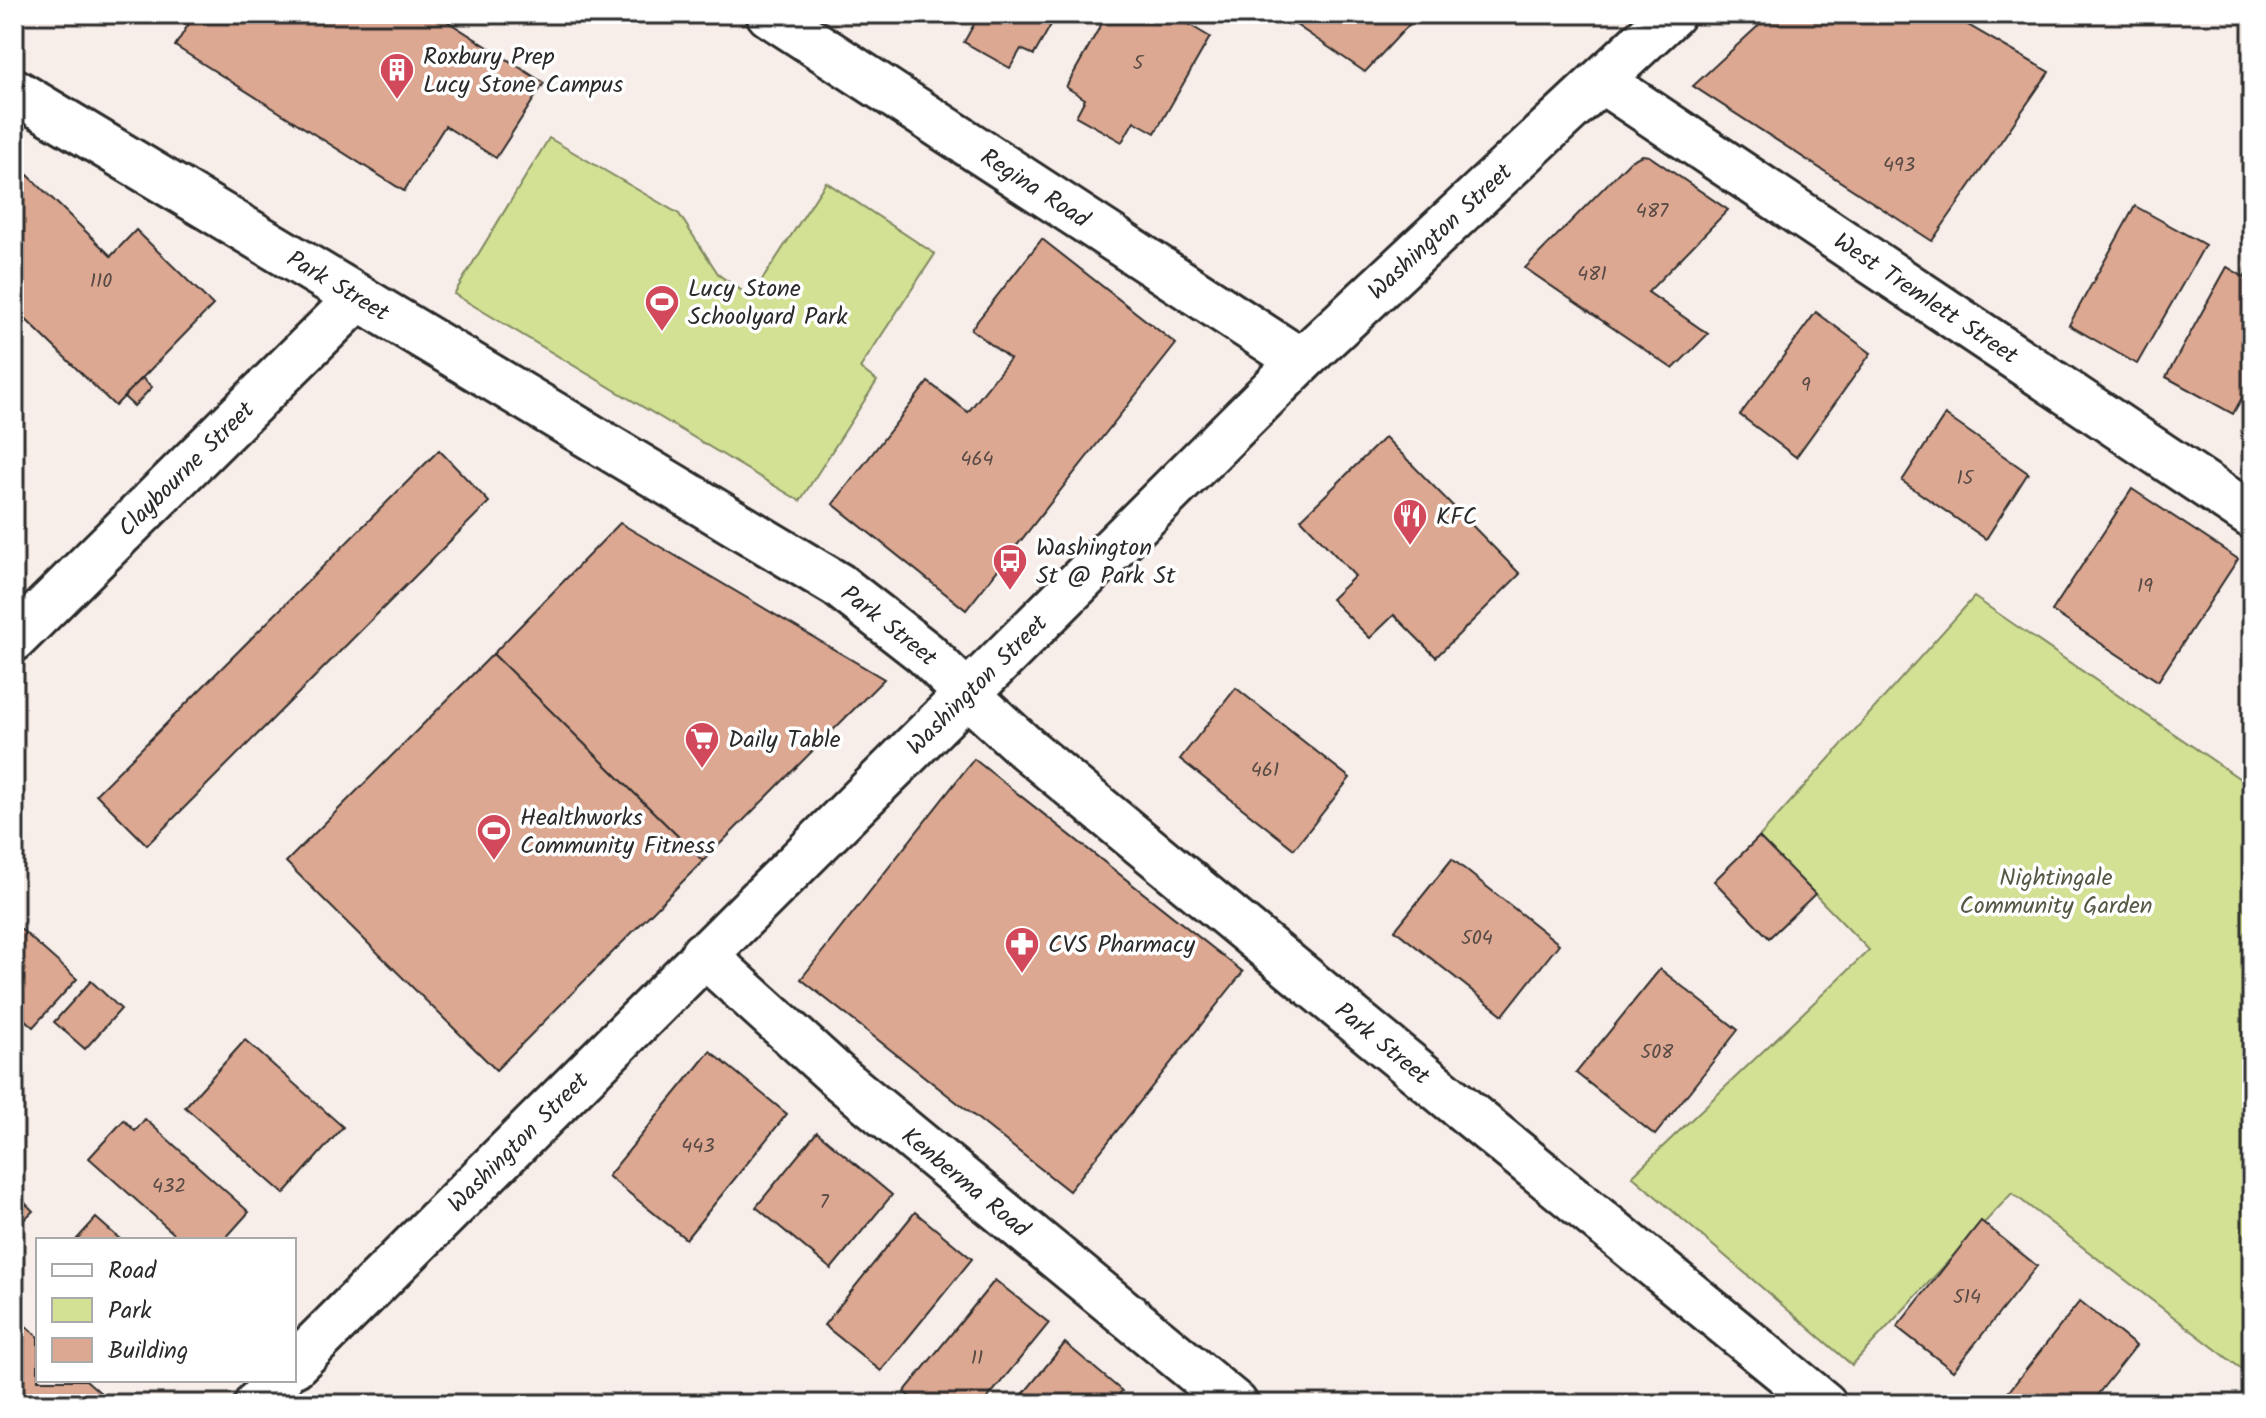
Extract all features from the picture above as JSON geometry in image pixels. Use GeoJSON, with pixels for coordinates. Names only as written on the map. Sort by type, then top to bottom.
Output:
{"type":"FeatureCollection","features":[{"type":"Feature","properties":{"kind":"street","name":"Regina Road"},"geometry":{"type":"LineString","coordinates":[[769,14],[1301,361]]}},
{"type":"Feature","properties":{"kind":"street","name":"Washington Street"},"geometry":{"type":"LineString","coordinates":[[296,1363],[703,954],[969,696],[1301,361],[1672,14]]}},
{"type":"Feature","properties":{"kind":"street","name":"West Tremlett Street"},"geometry":{"type":"LineString","coordinates":[[1602,81],[2252,516]]}},
{"type":"Feature","properties":{"kind":"street","name":"Park Street"},"geometry":{"type":"LineString","coordinates":[[14,91],[838,585],[925,653],[1026,748],[1824,1404]]}},
{"type":"Feature","properties":{"kind":"street","name":"Claybourne Street"},"geometry":{"type":"LineString","coordinates":[[14,639],[358,298]]}},
{"type":"Feature","properties":{"kind":"street","name":"Kenberma Road"},"geometry":{"type":"LineString","coordinates":[[703,954],[842,1080],[1235,1404]]}},
{"type":"Feature","properties":{"kind":"street"},"geometry":{"type":"LineString","coordinates":[[257,1404],[277,1382]]}},
{"type":"Feature","properties":{"kind":"green space","name":"Lucy Stone Schoolyard Park"},"geometry":{"type":"Polygon","coordinates":[[[549,138],[679,214],[719,275],[751,297],[826,182],[935,254],[860,368],[877,381],[800,501],[454,294],[549,138]]]}},
{"type":"Feature","properties":{"kind":"green space","name":"Nightingale Community Garden"},"geometry":{"type":"Polygon","coordinates":[[[1974,597],[2252,787],[2252,1377],[2012,1193],[1852,1365],[1632,1176],[1869,950],[1759,837],[1974,597]]]}},
{"type":"Feature","properties":{"kind":"building","name":"Roxbury Prep Lucy Stone Campus"},"geometry":{"type":"Polygon","coordinates":[[[195,14],[436,14],[544,83],[496,158],[445,126],[404,191],[175,46],[195,14]]]}},
{"type":"Feature","properties":{"kind":"building"},"geometry":{"type":"Polygon","coordinates":[[[968,14],[1057,14],[1034,55],[1021,49],[1010,68],[964,42],[977,19],[968,14]]]}},
{"type":"Feature","properties":{"kind":"building"},"geometry":{"type":"Polygon","coordinates":[[[1107,14],[1171,14],[1210,37],[1155,133],[1134,121],[1122,142],[1076,116],[1085,99],[1066,87],[1107,14]]]}},
{"type":"Feature","properties":{"kind":"building"},"geometry":{"type":"Polygon","coordinates":[[[1280,14],[1419,14],[1365,72],[1280,14]]]}},
{"type":"Feature","properties":{"kind":"building"},"geometry":{"type":"Polygon","coordinates":[[[1771,14],[1949,14],[2049,72],[1932,241],[1693,86],[1771,14]]]}},
{"type":"Feature","properties":{"kind":"building"},"geometry":{"type":"Polygon","coordinates":[[[1642,155],[1649,156],[1728,210],[1648,292],[1708,334],[1673,369],[1525,268],[1630,161],[1642,155]]]}},
{"type":"Feature","properties":{"kind":"building"},"geometry":{"type":"Polygon","coordinates":[[[28,175],[111,256],[136,230],[213,305],[115,406],[14,308],[14,189],[28,175]]]}},
{"type":"Feature","properties":{"kind":"building"},"geometry":{"type":"Polygon","coordinates":[[[2135,206],[2205,245],[2137,364],[2069,325],[2135,206]]]}},
{"type":"Feature","properties":{"kind":"building"},"geometry":{"type":"Polygon","coordinates":[[[1042,239],[1176,344],[966,610],[833,504],[928,382],[968,412],[1010,359],[971,329],[1042,239]]]}},
{"type":"Feature","properties":{"kind":"building"},"geometry":{"type":"Polygon","coordinates":[[[2252,263],[2252,380],[2233,414],[2166,377],[2227,267],[2244,277],[2252,263]]]}},
{"type":"Feature","properties":{"kind":"building"},"geometry":{"type":"Polygon","coordinates":[[[1816,312],[1871,353],[1796,457],[1740,415],[1816,312]]]}},
{"type":"Feature","properties":{"kind":"building"},"geometry":{"type":"Polygon","coordinates":[[[142,378],[152,387],[134,406],[124,397],[142,378]]]}},
{"type":"Feature","properties":{"kind":"building"},"geometry":{"type":"Polygon","coordinates":[[[1945,415],[2028,473],[1986,539],[1902,481],[1945,415]]]}},
{"type":"Feature","properties":{"kind":"building","name":"KFC"},"geometry":{"type":"Polygon","coordinates":[[[1385,437],[1520,574],[1436,657],[1394,615],[1370,638],[1331,599],[1355,576],[1301,519],[1385,437]]]}},
{"type":"Feature","properties":{"kind":"building"},"geometry":{"type":"Polygon","coordinates":[[[439,450],[489,502],[147,845],[96,794],[439,450]]]}},
{"type":"Feature","properties":{"kind":"building"},"geometry":{"type":"Polygon","coordinates":[[[2132,489],[2238,559],[2158,681],[2052,611],[2132,489]]]}},
{"type":"Feature","properties":{"kind":"building","name":"Daily Table"},"geometry":{"type":"Polygon","coordinates":[[[620,523],[884,679],[703,861],[493,654],[620,523]]]}},
{"type":"Feature","properties":{"kind":"building","name":"Healthworks Community Fitness"},"geometry":{"type":"Polygon","coordinates":[[[493,654],[703,861],[496,1070],[286,862],[493,654]]]}},
{"type":"Feature","properties":{"kind":"building"},"geometry":{"type":"Polygon","coordinates":[[[1236,688],[1350,778],[1294,849],[1180,759],[1236,688]]]}},
{"type":"Feature","properties":{"kind":"building","name":"CVS Pharmacy"},"geometry":{"type":"Polygon","coordinates":[[[974,759],[1243,972],[1069,1191],[801,979],[974,759]]]}},
{"type":"Feature","properties":{"kind":"building"},"geometry":{"type":"Polygon","coordinates":[[[1759,837],[1815,894],[1769,938],[1714,881],[1759,837]]]}},
{"type":"Feature","properties":{"kind":"building"},"geometry":{"type":"Polygon","coordinates":[[[1452,859],[1559,944],[1503,1015],[1395,930],[1452,859]]]}},
{"type":"Feature","properties":{"kind":"building"},"geometry":{"type":"Polygon","coordinates":[[[14,923],[77,979],[33,1027],[14,1010],[14,923]]]}},
{"type":"Feature","properties":{"kind":"building"},"geometry":{"type":"Polygon","coordinates":[[[1660,969],[1738,1030],[1655,1135],[1576,1073],[1660,969]]]}},
{"type":"Feature","properties":{"kind":"building"},"geometry":{"type":"Polygon","coordinates":[[[91,981],[121,1009],[85,1049],[54,1022],[91,981]]]}},
{"type":"Feature","properties":{"kind":"building"},"geometry":{"type":"Polygon","coordinates":[[[245,1040],[343,1127],[284,1194],[185,1107],[245,1040]]]}},
{"type":"Feature","properties":{"kind":"building"},"geometry":{"type":"Polygon","coordinates":[[[710,1051],[787,1114],[686,1239],[608,1176],[710,1051]]]}},
{"type":"Feature","properties":{"kind":"building"},"geometry":{"type":"Polygon","coordinates":[[[145,1119],[249,1212],[226,1238],[179,1238],[89,1158],[124,1120],[135,1131],[145,1119]]]}},
{"type":"Feature","properties":{"kind":"building"},"geometry":{"type":"Polygon","coordinates":[[[817,1132],[892,1195],[831,1269],[756,1207],[817,1132]]]}},
{"type":"Feature","properties":{"kind":"building"},"geometry":{"type":"Polygon","coordinates":[[[14,1192],[33,1211],[14,1229],[14,1192]]]}},
{"type":"Feature","properties":{"kind":"building"},"geometry":{"type":"Polygon","coordinates":[[[915,1212],[972,1259],[881,1371],[824,1325],[915,1212]]]}},
{"type":"Feature","properties":{"kind":"building"},"geometry":{"type":"Polygon","coordinates":[[[96,1218],[119,1238],[78,1238],[96,1218]]]}},
{"type":"Feature","properties":{"kind":"building"},"geometry":{"type":"Polygon","coordinates":[[[1981,1221],[2037,1266],[1953,1371],[1897,1327],[1981,1221]]]}},
{"type":"Feature","properties":{"kind":"building"},"geometry":{"type":"Polygon","coordinates":[[[995,1280],[1049,1323],[983,1404],[919,1404],[904,1392],[995,1280]]]}},
{"type":"Feature","properties":{"kind":"building"},"geometry":{"type":"Polygon","coordinates":[[[2080,1301],[2136,1346],[2090,1404],[1999,1404],[2080,1301]]]}},
{"type":"Feature","properties":{"kind":"building"},"geometry":{"type":"Polygon","coordinates":[[[14,1315],[36,1335],[36,1382],[88,1382],[103,1395],[94,1404],[14,1404],[14,1315]]]}},
{"type":"Feature","properties":{"kind":"building"},"geometry":{"type":"Polygon","coordinates":[[[1065,1343],[1122,1391],[1111,1404],[1015,1404],[1065,1343]]]}},
{"type":"Feature","properties":{"kind":"place","name":"Roxbury Prep Lucy Stone Campus"},"geometry":{"type":"Point","coordinates":[397,101]}},
{"type":"Feature","properties":{"kind":"place","name":"Lucy Stone Schoolyard Park"},"geometry":{"type":"Point","coordinates":[662,333]}},
{"type":"Feature","properties":{"kind":"place","name":"KFC"},"geometry":{"type":"Point","coordinates":[1410,547]}},
{"type":"Feature","properties":{"kind":"place","name":"Washington St @ Park St"},"geometry":{"type":"Point","coordinates":[1010,592]}},
{"type":"Feature","properties":{"kind":"place","name":"Daily Table"},"geometry":{"type":"Point","coordinates":[702,770]}},
{"type":"Feature","properties":{"kind":"place","name":"Healthworks Community Fitness"},"geometry":{"type":"Point","coordinates":[494,862]}},
{"type":"Feature","properties":{"kind":"place","name":"CVS Pharmacy"},"geometry":{"type":"Point","coordinates":[1022,975]}}]}
